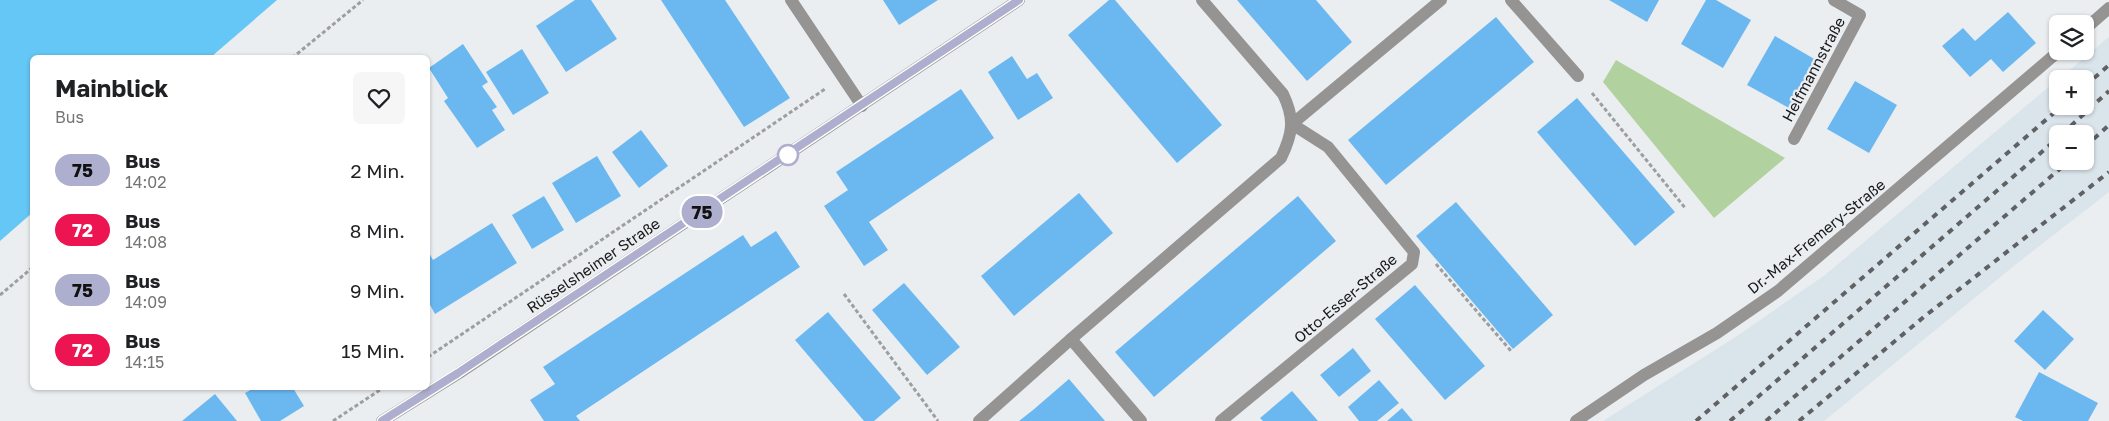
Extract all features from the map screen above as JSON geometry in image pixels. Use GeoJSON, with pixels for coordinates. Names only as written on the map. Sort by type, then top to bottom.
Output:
{"type":"FeatureCollection","features":[{"type":"Feature","properties":{"kind":"street"},"geometry":{"type":"LineString","coordinates":[[791,0],[844,76],[862,106]]}},
{"type":"Feature","properties":{"kind":"street","name":"Rüsselsheimer Straße"},"geometry":{"type":"LineString","coordinates":[[382,421],[458,373],[862,106],[1019,0]]}},
{"type":"Feature","properties":{"kind":"street"},"geometry":{"type":"LineString","coordinates":[[979,421],[1281,158],[1288,145],[1292,124],[1291,110],[1283,94],[1202,0]]}},
{"type":"Feature","properties":{"kind":"street"},"geometry":{"type":"LineString","coordinates":[[1292,124],[1441,0]]}},
{"type":"Feature","properties":{"kind":"street"},"geometry":{"type":"LineString","coordinates":[[1511,0],[1578,76]]}},
{"type":"Feature","properties":{"kind":"street","name":"Helfmannstraße"},"geometry":{"type":"LineString","coordinates":[[1794,139],[1860,15],[1834,0]]}},
{"type":"Feature","properties":{"kind":"street"},"geometry":{"type":"LineString","coordinates":[[2094,21],[2109,8]]}},
{"type":"Feature","properties":{"kind":"street","name":"Dr.-Max-Fremery-Straße"},"geometry":{"type":"LineString","coordinates":[[1576,421],[1644,375],[1717,333],[1778,291],[2049,60]]}},
{"type":"Feature","properties":{"kind":"street","name":"Otto-Esser-Straße"},"geometry":{"type":"LineString","coordinates":[[1221,421],[1412,264],[1414,252],[1328,147],[1292,124]]}},
{"type":"Feature","properties":{"kind":"street"},"geometry":{"type":"LineString","coordinates":[[1071,339],[1141,421]]}},
{"type":"Feature","properties":{"kind":"path"},"geometry":{"type":"LineString","coordinates":[[296,55],[363,0]]}},
{"type":"Feature","properties":{"kind":"path"},"geometry":{"type":"LineString","coordinates":[[430,357],[844,76]]}},
{"type":"Feature","properties":{"kind":"path"},"geometry":{"type":"LineString","coordinates":[[1578,76],[1686,209]]}},
{"type":"Feature","properties":{"kind":"path"},"geometry":{"type":"LineString","coordinates":[[1414,252],[1427,254],[1511,351]]}},
{"type":"Feature","properties":{"kind":"path"},"geometry":{"type":"LineString","coordinates":[[0,295],[30,270]]}},
{"type":"Feature","properties":{"kind":"path"},"geometry":{"type":"LineString","coordinates":[[844,294],[938,421]]}},
{"type":"Feature","properties":{"kind":"path"},"geometry":{"type":"LineString","coordinates":[[333,421],[380,390]]}},
{"type":"Feature","properties":{"kind":"shaded area"},"geometry":{"type":"Polygon","coordinates":[[[2109,37],[2109,192],[2020,261],[1824,421],[1603,421],[1737,336],[1825,275],[2049,87],[2049,115],[2094,115],[2094,70],[2070,70],[2082,60],[2094,60],[2094,50],[2109,37]]]}},
{"type":"Feature","properties":{"kind":"green space"},"geometry":{"type":"Polygon","coordinates":[[[1616,60],[1785,158],[1714,218],[1603,82],[1616,60]]]}},
{"type":"Feature","properties":{"kind":"water"},"geometry":{"type":"Polygon","coordinates":[[[0,0],[277,0],[213,55],[30,55],[30,215],[0,241],[0,0]]]}},
{"type":"Feature","properties":{"kind":"building"},"geometry":{"type":"Polygon","coordinates":[[[575,0],[591,0],[617,39],[566,72],[536,26],[575,0]]]}},
{"type":"Feature","properties":{"kind":"building"},"geometry":{"type":"Polygon","coordinates":[[[661,0],[725,0],[790,98],[744,127],[661,0]]]}},
{"type":"Feature","properties":{"kind":"building"},"geometry":{"type":"Polygon","coordinates":[[[883,0],[938,0],[899,25],[883,0]]]}},
{"type":"Feature","properties":{"kind":"building"},"geometry":{"type":"Polygon","coordinates":[[[1109,0],[1115,0],[1222,125],[1177,163],[1068,35],[1109,0]]]}},
{"type":"Feature","properties":{"kind":"building"},"geometry":{"type":"Polygon","coordinates":[[[1237,0],[1316,0],[1352,42],[1307,81],[1237,0]]]}},
{"type":"Feature","properties":{"kind":"building"},"geometry":{"type":"Polygon","coordinates":[[[1609,0],[1659,0],[1647,22],[1609,0]]]}},
{"type":"Feature","properties":{"kind":"building"},"geometry":{"type":"Polygon","coordinates":[[[1706,0],[1716,0],[1751,20],[1723,68],[1681,44],[1706,0]]]}},
{"type":"Feature","properties":{"kind":"building"},"geometry":{"type":"Polygon","coordinates":[[[2008,12],[2036,43],[2003,72],[1991,59],[1970,77],[1942,46],[1963,28],[1975,41],[2008,12]]]}},
{"type":"Feature","properties":{"kind":"building"},"geometry":{"type":"Polygon","coordinates":[[[1496,17],[1534,62],[1386,185],[1348,140],[1496,17]]]}},
{"type":"Feature","properties":{"kind":"building"},"geometry":{"type":"Polygon","coordinates":[[[1775,36],[1816,60],[1789,108],[1747,85],[1775,36]]]}},
{"type":"Feature","properties":{"kind":"building"},"geometry":{"type":"Polygon","coordinates":[[[463,44],[488,82],[482,86],[497,107],[492,110],[505,130],[477,148],[444,101],[448,98],[430,67],[463,44]]]}},
{"type":"Feature","properties":{"kind":"building"},"geometry":{"type":"Polygon","coordinates":[[[522,49],[549,93],[513,115],[486,72],[522,49]]]}},
{"type":"Feature","properties":{"kind":"building"},"geometry":{"type":"Polygon","coordinates":[[[1012,56],[1027,79],[1037,73],[1053,98],[1018,120],[988,72],[1012,56]]]}},
{"type":"Feature","properties":{"kind":"building"},"geometry":{"type":"Polygon","coordinates":[[[1855,81],[1897,105],[1869,153],[1827,129],[1855,81]]]}},
{"type":"Feature","properties":{"kind":"building"},"geometry":{"type":"Polygon","coordinates":[[[961,89],[994,138],[869,222],[888,250],[864,266],[824,206],[848,190],[836,172],[961,89]]]}},
{"type":"Feature","properties":{"kind":"building"},"geometry":{"type":"Polygon","coordinates":[[[1577,98],[1675,212],[1635,246],[1537,132],[1577,98]]]}},
{"type":"Feature","properties":{"kind":"building"},"geometry":{"type":"Polygon","coordinates":[[[641,130],[668,166],[639,188],[612,152],[641,130]]]}},
{"type":"Feature","properties":{"kind":"building"},"geometry":{"type":"Polygon","coordinates":[[[597,156],[621,196],[576,223],[552,183],[597,156]]]}},
{"type":"Feature","properties":{"kind":"building"},"geometry":{"type":"Polygon","coordinates":[[[1079,193],[1113,233],[1014,316],[981,276],[1079,193]]]}},
{"type":"Feature","properties":{"kind":"building"},"geometry":{"type":"Polygon","coordinates":[[[544,196],[564,230],[532,249],[512,215],[544,196]]]}},
{"type":"Feature","properties":{"kind":"building"},"geometry":{"type":"Polygon","coordinates":[[[1298,196],[1336,241],[1154,397],[1115,352],[1298,196]]]}},
{"type":"Feature","properties":{"kind":"building"},"geometry":{"type":"Polygon","coordinates":[[[1456,202],[1553,315],[1513,349],[1416,236],[1456,202]]]}},
{"type":"Feature","properties":{"kind":"building"},"geometry":{"type":"Polygon","coordinates":[[[492,223],[517,263],[435,314],[430,305],[430,255],[433,260],[492,223]]]}},
{"type":"Feature","properties":{"kind":"building"},"geometry":{"type":"Polygon","coordinates":[[[776,231],[800,267],[576,416],[580,421],[544,421],[530,400],[555,384],[543,367],[743,235],[751,247],[776,231]]]}},
{"type":"Feature","properties":{"kind":"building"},"geometry":{"type":"Polygon","coordinates":[[[904,283],[960,347],[927,375],[872,310],[904,283]]]}},
{"type":"Feature","properties":{"kind":"building"},"geometry":{"type":"Polygon","coordinates":[[[1415,285],[1485,366],[1445,400],[1375,319],[1415,285]]]}},
{"type":"Feature","properties":{"kind":"building"},"geometry":{"type":"Polygon","coordinates":[[[2043,310],[2074,339],[2045,370],[2014,341],[2043,310]]]}},
{"type":"Feature","properties":{"kind":"building"},"geometry":{"type":"Polygon","coordinates":[[[828,312],[901,398],[874,421],[864,421],[795,340],[828,312]]]}},
{"type":"Feature","properties":{"kind":"building"},"geometry":{"type":"Polygon","coordinates":[[[1353,348],[1371,371],[1339,397],[1320,375],[1353,348]]]}},
{"type":"Feature","properties":{"kind":"building"},"geometry":{"type":"Polygon","coordinates":[[[2039,372],[2098,403],[2088,421],[2023,421],[2015,417],[2039,372]]]}},
{"type":"Feature","properties":{"kind":"building"},"geometry":{"type":"Polygon","coordinates":[[[1069,379],[1105,421],[1019,421],[1033,410],[1069,379]]]}},
{"type":"Feature","properties":{"kind":"building"},"geometry":{"type":"Polygon","coordinates":[[[1379,380],[1399,403],[1377,421],[1359,421],[1348,407],[1379,380]]]}},
{"type":"Feature","properties":{"kind":"building"},"geometry":{"type":"Polygon","coordinates":[[[250,390],[294,390],[304,406],[280,421],[261,421],[245,393],[250,390]]]}},
{"type":"Feature","properties":{"kind":"building"},"geometry":{"type":"Polygon","coordinates":[[[1292,391],[1318,421],[1263,421],[1260,418],[1292,391]]]}},
{"type":"Feature","properties":{"kind":"building"},"geometry":{"type":"Polygon","coordinates":[[[215,394],[237,421],[182,421],[215,394]]]}},
{"type":"Feature","properties":{"kind":"building"},"geometry":{"type":"Polygon","coordinates":[[[1402,408],[1413,421],[1387,421],[1402,408]]]}},
{"type":"Feature","properties":{"kind":"railway"},"geometry":{"type":"LineString","coordinates":[[2094,78],[2109,65]]}},
{"type":"Feature","properties":{"kind":"railway"},"geometry":{"type":"LineString","coordinates":[[2072,125],[2109,91]]}},
{"type":"Feature","properties":{"kind":"railway"},"geometry":{"type":"LineString","coordinates":[[1696,421],[2052,115]]}},
{"type":"Feature","properties":{"kind":"railway"},"geometry":{"type":"LineString","coordinates":[[2094,139],[2109,125]]}},
{"type":"Feature","properties":{"kind":"railway"},"geometry":{"type":"LineString","coordinates":[[1730,421],[2049,146]]}},
{"type":"Feature","properties":{"kind":"railway"},"geometry":{"type":"LineString","coordinates":[[1766,421],[2059,170]]}},
{"type":"Feature","properties":{"kind":"railway"},"geometry":{"type":"LineString","coordinates":[[1799,421],[1925,316],[2109,172]]}},
{"type":"Feature","properties":{"kind":"bus line","name":"75"},"geometry":{"type":"LineString","coordinates":[[382,421],[458,373],[862,106],[1019,0]]}}]}
